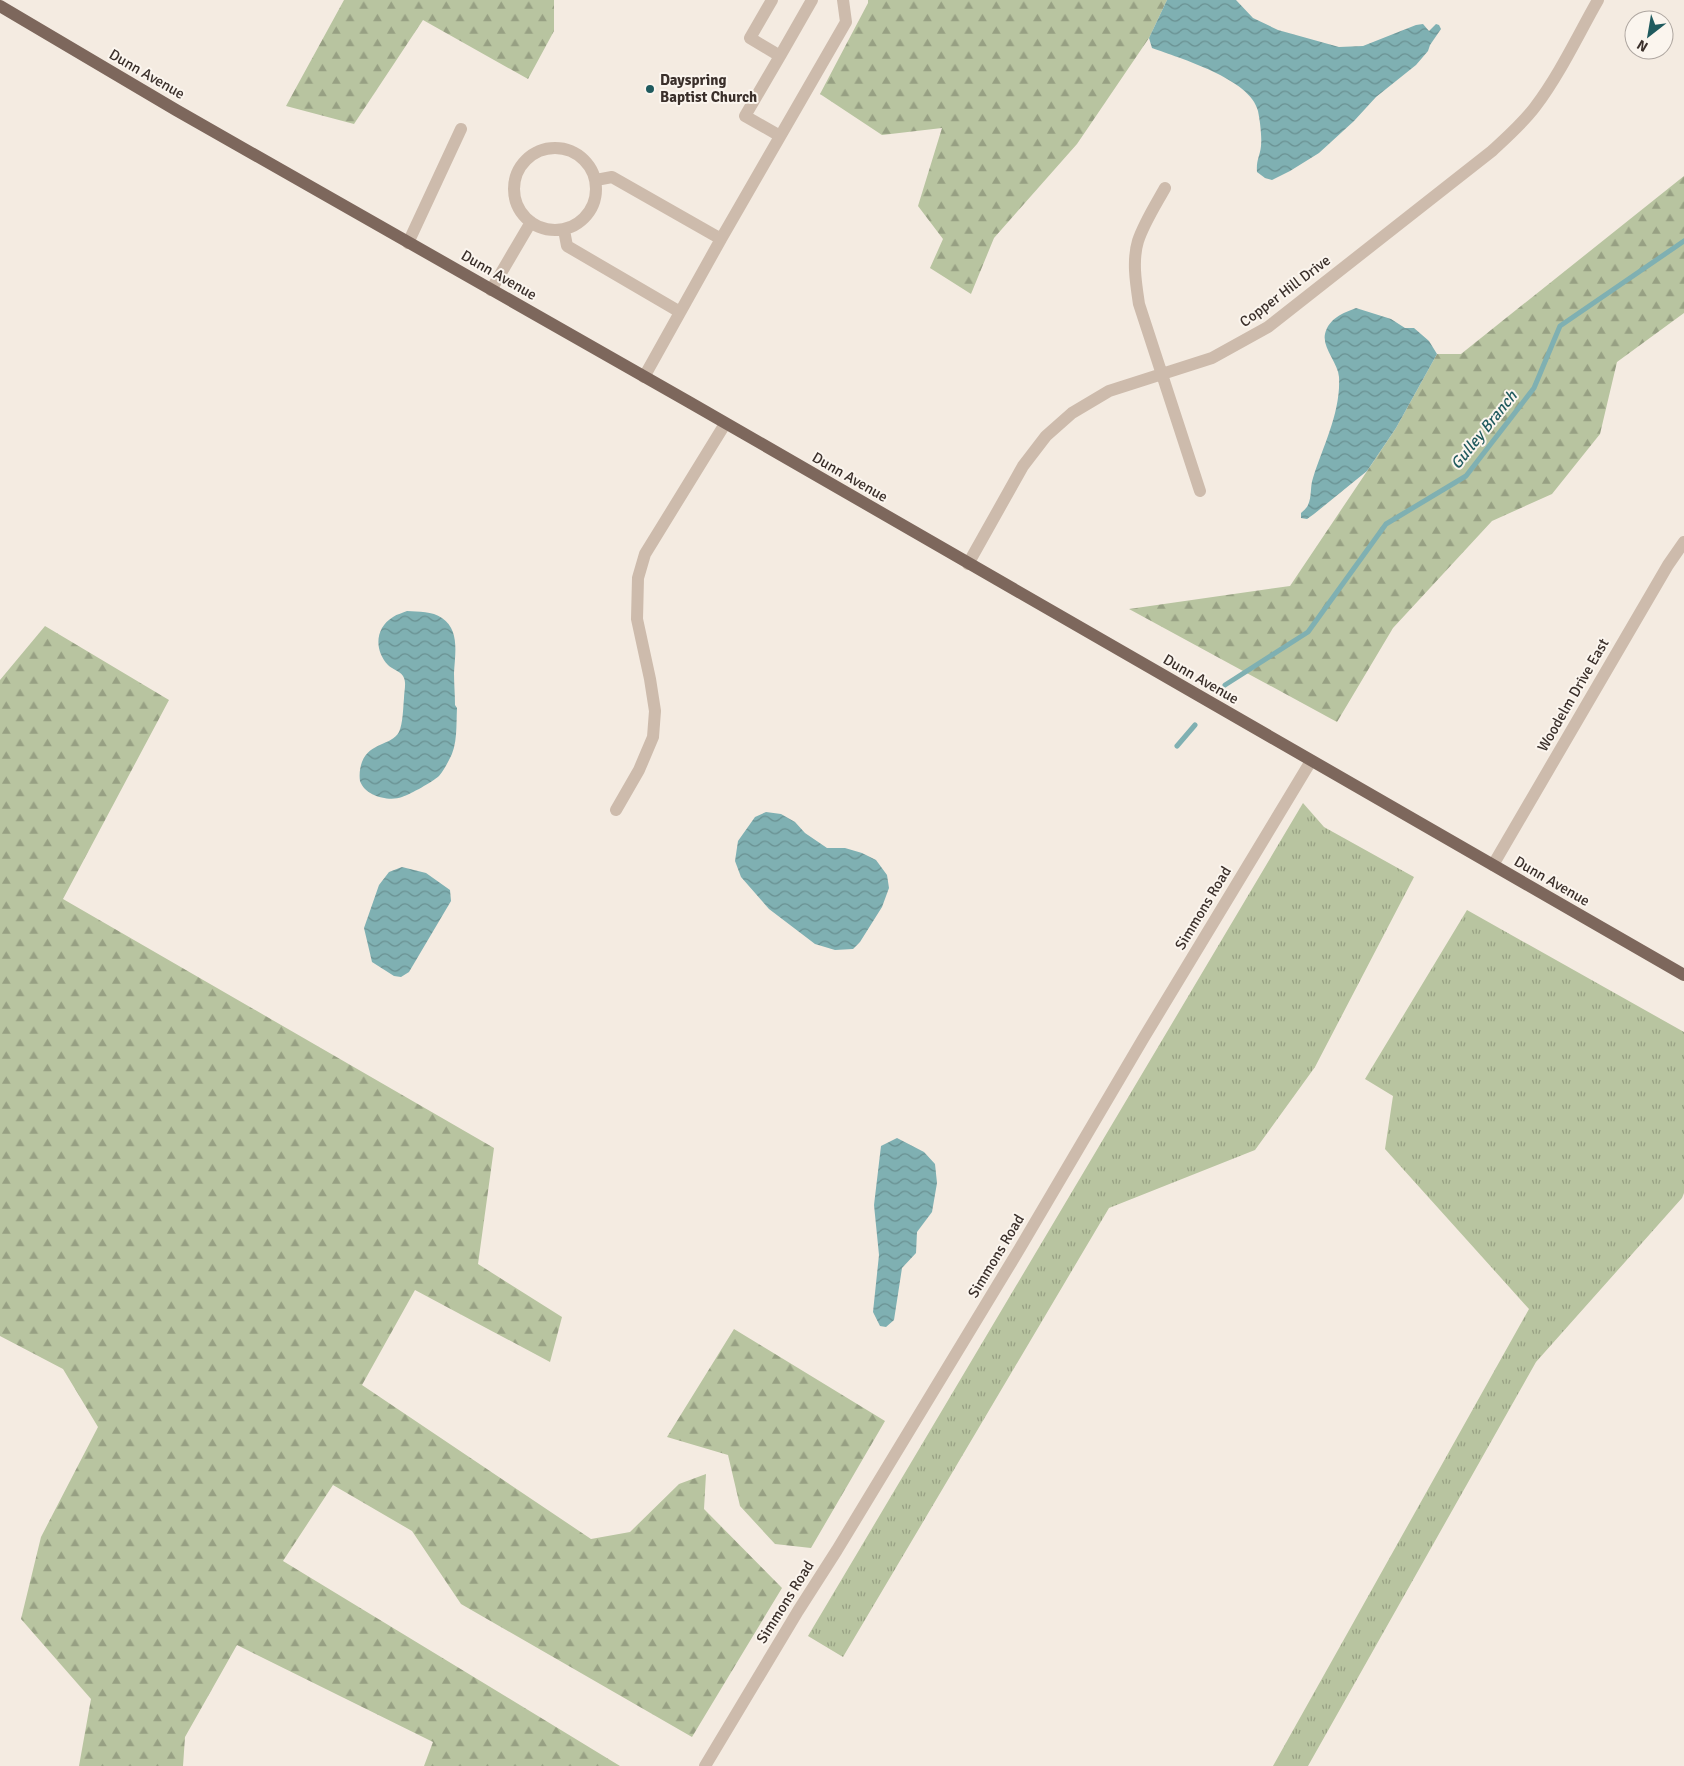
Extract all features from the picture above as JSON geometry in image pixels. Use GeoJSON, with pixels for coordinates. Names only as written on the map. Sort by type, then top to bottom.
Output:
{"type":"FeatureCollection","features":[{"type":"Feature","properties":{"kind":"main road","name":"Dunn Avenue"},"geometry":{"type":"LineString","coordinates":[[0,6],[176,110],[644,377],[1684,976]]}},
{"type":"Feature","properties":{"kind":"street"},"geometry":{"type":"LineString","coordinates":[[772,0],[750,38],[780,56]]}},
{"type":"Feature","properties":{"kind":"street"},"geometry":{"type":"LineString","coordinates":[[780,136],[745,116],[812,0]]}},
{"type":"Feature","properties":{"kind":"street"},"geometry":{"type":"LineString","coordinates":[[644,377],[846,22],[842,0]]}},
{"type":"Feature","properties":{"kind":"street","name":"Copper Hill Drive"},"geometry":{"type":"LineString","coordinates":[[968,564],[1023,466],[1046,436],[1072,413],[1109,392],[1161,373],[1212,358],[1268,327],[1492,151],[1535,107],[1555,77],[1598,0]]}},
{"type":"Feature","properties":{"kind":"street"},"geometry":{"type":"LineString","coordinates":[[408,243],[461,129]]}},
{"type":"Feature","properties":{"kind":"street"},"geometry":{"type":"LineString","coordinates":[[553,148],[568,150],[580,156],[590,167],[596,180],[594,206],[576,225],[564,230],[539,227],[531,222],[519,210],[515,198],[514,184],[518,170],[527,159],[539,151],[553,148]]}},
{"type":"Feature","properties":{"kind":"street"},"geometry":{"type":"LineString","coordinates":[[596,180],[612,177],[721,239]]}},
{"type":"Feature","properties":{"kind":"street"},"geometry":{"type":"LineString","coordinates":[[1165,188],[1138,243],[1135,264],[1136,285],[1139,304],[1200,491]]}},
{"type":"Feature","properties":{"kind":"street"},"geometry":{"type":"LineString","coordinates":[[491,290],[531,222]]}},
{"type":"Feature","properties":{"kind":"street"},"geometry":{"type":"LineString","coordinates":[[564,230],[567,246],[680,312]]}},
{"type":"Feature","properties":{"kind":"street"},"geometry":{"type":"LineString","coordinates":[[616,810],[639,770],[652,737],[655,711],[637,619],[638,578],[645,554],[725,424]]}},
{"type":"Feature","properties":{"kind":"street","name":"Woodelm Drive East"},"geometry":{"type":"LineString","coordinates":[[1492,865],[1663,574],[1684,542]]}},
{"type":"Feature","properties":{"kind":"street","name":"Simmons Road"},"geometry":{"type":"LineString","coordinates":[[705,1766],[1020,1248],[1143,1039],[1311,761]]}},
{"type":"Feature","properties":{"kind":"green space"},"geometry":{"type":"Polygon","coordinates":[[[344,0],[554,0],[554,31],[528,79],[423,20],[354,124],[286,106],[344,0]]]}},
{"type":"Feature","properties":{"kind":"green space"},"geometry":{"type":"Polygon","coordinates":[[[868,0],[1167,0],[1149,38],[1077,144],[994,238],[971,294],[930,268],[943,239],[918,206],[942,128],[882,135],[820,94],[868,0]]]}},
{"type":"Feature","properties":{"kind":"green space"},"geometry":{"type":"Polygon","coordinates":[[[1684,176],[1684,313],[1617,362],[1600,434],[1552,494],[1492,521],[1393,628],[1337,722],[1129,609],[1290,586],[1396,428],[1437,354],[1461,354],[1684,176]]]}},
{"type":"Feature","properties":{"kind":"green space"},"geometry":{"type":"Polygon","coordinates":[[[45,626],[169,700],[63,899],[494,1148],[478,1264],[562,1317],[550,1362],[415,1290],[362,1385],[591,1539],[630,1532],[679,1484],[706,1474],[704,1509],[782,1588],[692,1737],[461,1604],[412,1531],[333,1485],[283,1561],[620,1766],[424,1766],[433,1742],[237,1645],[185,1737],[183,1766],[79,1766],[91,1699],[21,1619],[41,1537],[98,1427],[63,1369],[0,1336],[0,680],[45,626]]]}},
{"type":"Feature","properties":{"kind":"green space"},"geometry":{"type":"Polygon","coordinates":[[[1303,803],[1324,827],[1414,877],[1315,1067],[1255,1150],[1109,1208],[843,1657],[808,1636],[1303,803]]]}},
{"type":"Feature","properties":{"kind":"green space"},"geometry":{"type":"Polygon","coordinates":[[[1467,910],[1684,1032],[1684,1193],[1682,1198],[1536,1362],[1308,1766],[1273,1766],[1529,1309],[1385,1149],[1393,1096],[1365,1079],[1467,910]]]}},
{"type":"Feature","properties":{"kind":"green space"},"geometry":{"type":"Polygon","coordinates":[[[734,1329],[885,1421],[811,1548],[775,1544],[740,1506],[728,1455],[667,1437],[734,1329]]]}},
{"type":"Feature","properties":{"kind":"water"},"geometry":{"type":"Polygon","coordinates":[[[1167,0],[1236,0],[1253,18],[1278,30],[1339,47],[1363,46],[1416,25],[1423,24],[1429,31],[1436,24],[1441,29],[1428,51],[1416,65],[1376,97],[1354,121],[1319,153],[1272,180],[1265,178],[1257,172],[1261,133],[1258,111],[1253,100],[1242,89],[1212,71],[1152,48],[1149,38],[1167,0]]]}},
{"type":"Feature","properties":{"kind":"water"},"geometry":{"type":"Polygon","coordinates":[[[1356,308],[1391,319],[1405,328],[1414,328],[1429,341],[1437,354],[1396,428],[1367,471],[1307,519],[1301,518],[1301,513],[1309,502],[1312,481],[1334,416],[1339,390],[1338,372],[1326,345],[1325,334],[1333,320],[1356,308]]]}},
{"type":"Feature","properties":{"kind":"water"},"geometry":{"type":"Polygon","coordinates":[[[407,611],[434,614],[448,623],[452,629],[455,643],[454,677],[455,705],[457,708],[455,741],[452,754],[439,776],[406,795],[391,799],[367,791],[360,781],[360,771],[362,762],[370,751],[391,740],[399,732],[403,716],[405,681],[402,674],[383,659],[378,640],[387,622],[407,611]]]}},
{"type":"Feature","properties":{"kind":"water"},"geometry":{"type":"Polygon","coordinates":[[[766,812],[781,814],[795,822],[805,833],[827,848],[845,848],[876,860],[887,875],[889,888],[882,907],[860,942],[853,949],[835,950],[815,944],[769,909],[741,877],[735,861],[738,841],[755,817],[766,812]]]}},
{"type":"Feature","properties":{"kind":"water"},"geometry":{"type":"Polygon","coordinates":[[[402,867],[426,873],[450,890],[451,901],[409,972],[401,977],[394,976],[372,962],[364,928],[379,885],[389,872],[402,867]]]}},
{"type":"Feature","properties":{"kind":"water"},"geometry":{"type":"Polygon","coordinates":[[[897,1138],[924,1152],[935,1164],[937,1183],[932,1212],[917,1232],[916,1253],[902,1268],[894,1320],[886,1327],[880,1326],[873,1312],[879,1255],[874,1205],[881,1146],[897,1138]]]}},
{"type":"Feature","properties":{"kind":"waterway","name":"Gulley Branch"},"geometry":{"type":"LineString","coordinates":[[1225,685],[1308,632],[1386,524],[1466,476],[1534,388],[1560,326],[1684,241]]}},
{"type":"Feature","properties":{"kind":"waterway","name":"Gulley Branch"},"geometry":{"type":"LineString","coordinates":[[1177,746],[1195,725]]}},
{"type":"Feature","properties":{"kind":"place","name":"Dayspring Baptist Church"},"geometry":{"type":"Point","coordinates":[650,89]}}]}
